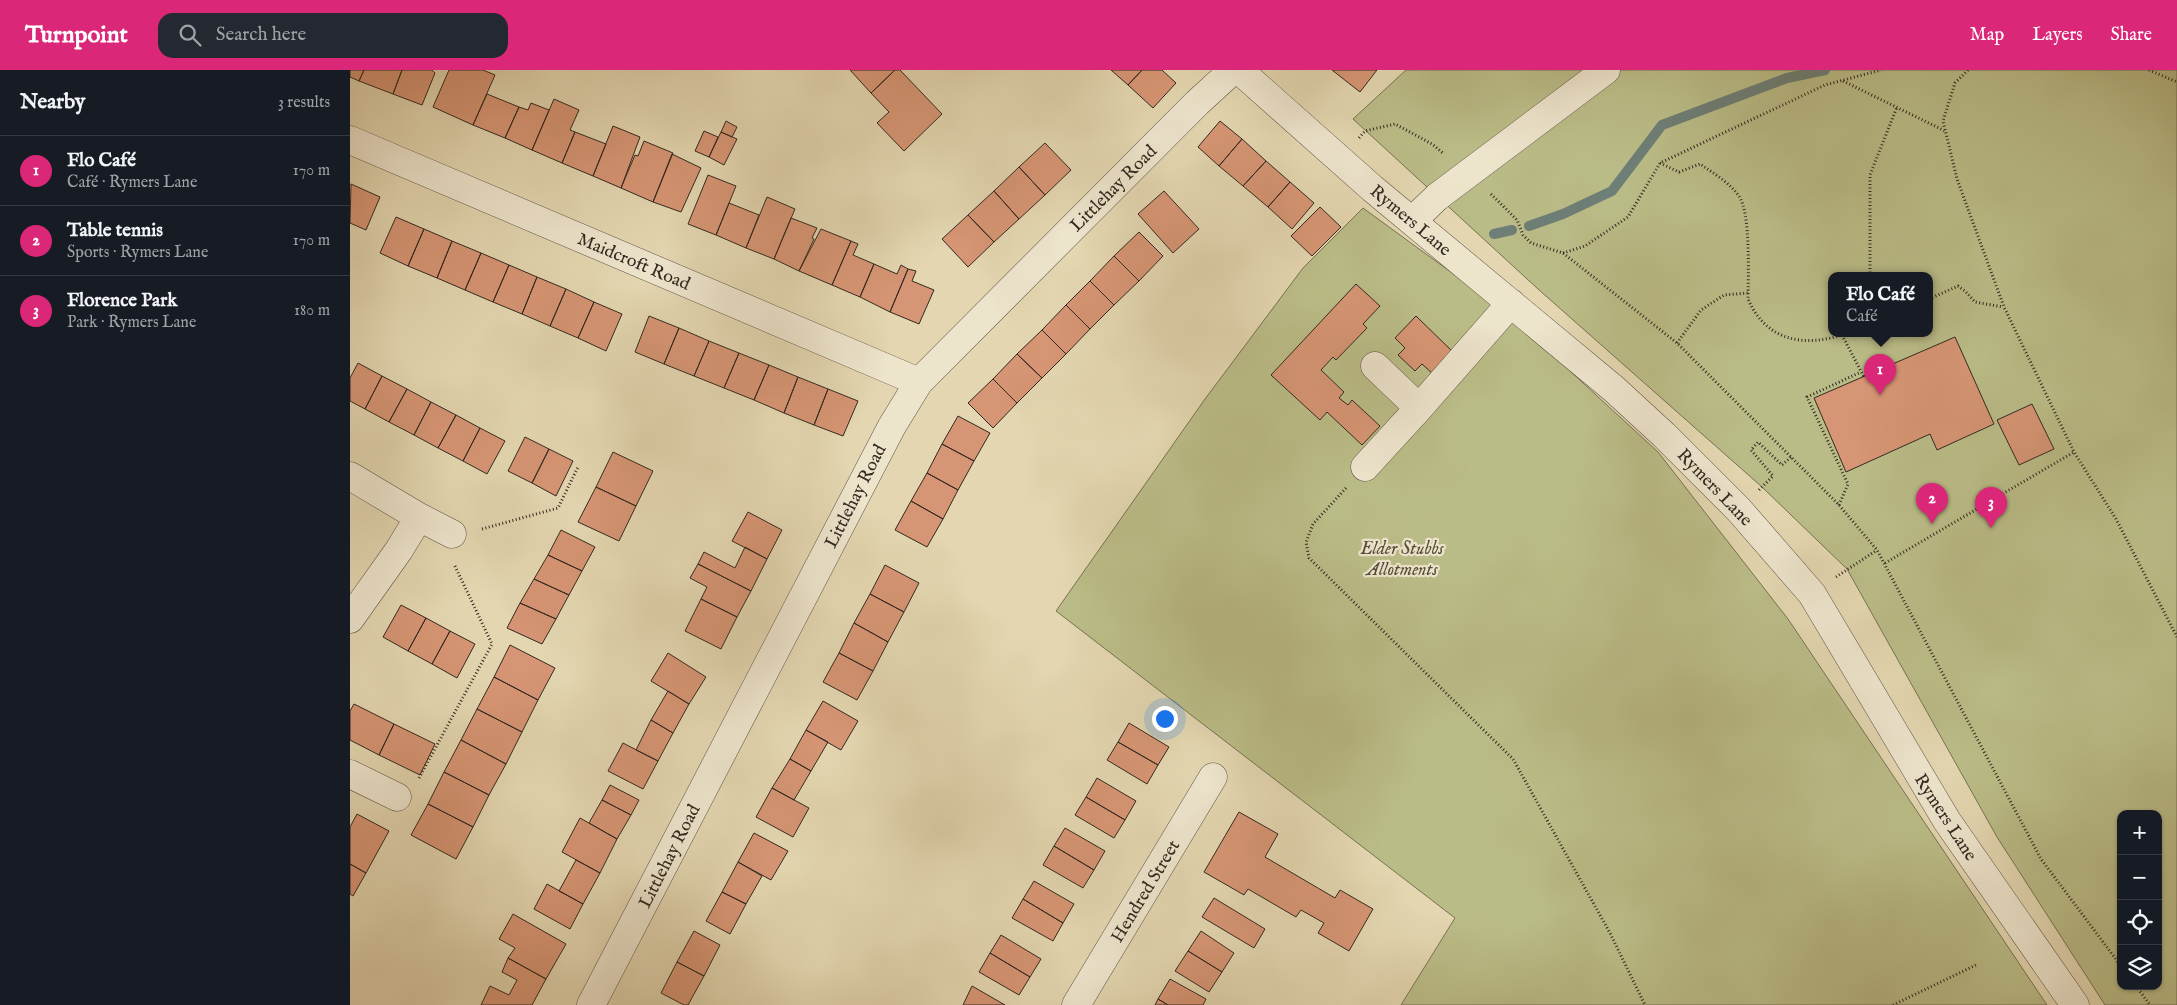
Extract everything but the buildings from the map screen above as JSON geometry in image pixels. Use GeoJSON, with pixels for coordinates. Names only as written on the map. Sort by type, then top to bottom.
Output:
{"type":"FeatureCollection","features":[{"type":"Feature","properties":{"kind":"street","name":"Littlehay Road"},"geometry":{"type":"LineString","coordinates":[[591,1005],[892,426],[919,382],[1197,103],[1233,70]]}},
{"type":"Feature","properties":{"kind":"street","name":"Rymers Lane"},"geometry":{"type":"LineString","coordinates":[[1239,70],[1412,222],[1614,389],[1739,510],[1812,594],[1931,796],[2016,923],[2075,1005]]}},
{"type":"Feature","properties":{"kind":"street"},"geometry":{"type":"LineString","coordinates":[[1412,222],[1437,197],[1467,173],[1606,70]]}},
{"type":"Feature","properties":{"kind":"street","name":"Maidcroft Road"},"geometry":{"type":"LineString","coordinates":[[350,140],[919,382]]}},
{"type":"Feature","properties":{"kind":"street"},"geometry":{"type":"LineString","coordinates":[[1365,467],[1420,408],[1511,303]]}},
{"type":"Feature","properties":{"kind":"street"},"geometry":{"type":"LineString","coordinates":[[1375,366],[1420,408]]}},
{"type":"Feature","properties":{"kind":"street"},"geometry":{"type":"LineString","coordinates":[[350,476],[419,518],[452,534]]}},
{"type":"Feature","properties":{"kind":"street"},"geometry":{"type":"LineString","coordinates":[[350,619],[399,550],[419,518]]}},
{"type":"Feature","properties":{"kind":"street"},"geometry":{"type":"LineString","coordinates":[[350,774],[397,797]]}},
{"type":"Feature","properties":{"kind":"street","name":"Hendred Street"},"geometry":{"type":"LineString","coordinates":[[1076,1005],[1213,777]]}},
{"type":"Feature","properties":{"kind":"path"},"geometry":{"type":"LineString","coordinates":[[1563,253],[1585,246],[1628,217],[1660,163],[1825,85],[1881,70]]}},
{"type":"Feature","properties":{"kind":"path"},"geometry":{"type":"LineString","coordinates":[[1968,70],[1954,83],[1943,121],[1957,178],[2004,307],[2074,452],[2116,519],[2177,637]]}},
{"type":"Feature","properties":{"kind":"path"},"geometry":{"type":"LineString","coordinates":[[2149,70],[2177,82]]}},
{"type":"Feature","properties":{"kind":"path"},"geometry":{"type":"LineString","coordinates":[[1842,80],[1946,131]]}},
{"type":"Feature","properties":{"kind":"path"},"geometry":{"type":"LineString","coordinates":[[1870,272],[1870,175],[1897,107]]}},
{"type":"Feature","properties":{"kind":"path"},"geometry":{"type":"LineString","coordinates":[[1340,158],[1365,131],[1395,124],[1432,144],[1505,206],[1517,220],[1523,235],[1532,243],[1563,253],[1677,344],[1839,505],[1877,550],[1885,563],[2041,859],[2117,961]]}},
{"type":"Feature","properties":{"kind":"path"},"geometry":{"type":"LineString","coordinates":[[1660,163],[1679,172],[1700,164],[1727,183],[1740,197],[1745,213],[1748,293],[1753,310],[1775,334],[1790,339],[1807,341],[1828,337]]}},
{"type":"Feature","properties":{"kind":"path"},"geometry":{"type":"LineString","coordinates":[[1933,297],[1958,286],[1966,291],[1975,302],[2004,307]]}},
{"type":"Feature","properties":{"kind":"path"},"geometry":{"type":"LineString","coordinates":[[1677,344],[1701,310],[1724,296],[1748,293]]}},
{"type":"Feature","properties":{"kind":"path"},"geometry":{"type":"LineString","coordinates":[[1845,337],[1864,377]]}},
{"type":"Feature","properties":{"kind":"path"},"geometry":{"type":"LineString","coordinates":[[1839,505],[1848,484],[1808,398],[1862,372]]}},
{"type":"Feature","properties":{"kind":"path"},"geometry":{"type":"LineString","coordinates":[[1739,510],[1773,476],[1752,450],[1758,442],[1782,465],[1791,457]]}},
{"type":"Feature","properties":{"kind":"path"},"geometry":{"type":"LineString","coordinates":[[1885,563],[2074,452]]}},
{"type":"Feature","properties":{"kind":"path"},"geometry":{"type":"LineString","coordinates":[[397,797],[406,802],[492,644],[451,558],[452,534],[484,528],[558,508],[578,467]]}},
{"type":"Feature","properties":{"kind":"path"},"geometry":{"type":"LineString","coordinates":[[1365,467],[1312,524],[1306,542],[1309,558],[1513,759],[1610,933],[1645,1005]]}},
{"type":"Feature","properties":{"kind":"path"},"geometry":{"type":"LineString","coordinates":[[1812,594],[1877,550]]}},
{"type":"Feature","properties":{"kind":"path"},"geometry":{"type":"LineString","coordinates":[[1893,1005],[1976,966]]}},
{"type":"Feature","properties":{"kind":"path"},"geometry":{"type":"LineString","coordinates":[[2139,990],[2150,1005]]}},
{"type":"Feature","properties":{"kind":"green space"},"geometry":{"type":"Polygon","coordinates":[[[1406,70],[2177,70],[2177,1005],[2105,1005],[1997,837],[1847,569],[1762,487],[1538,289],[1353,119],[1406,70]]]}},
{"type":"Feature","properties":{"kind":"green space","name":"Elder Stubbs Allotments"},"geometry":{"type":"Polygon","coordinates":[[[1363,208],[1507,313],[1658,452],[1788,619],[2047,1005],[1401,1005],[1455,918],[1056,611],[1205,399],[1303,268],[1363,208]]]}},
{"type":"Feature","properties":{"kind":"waterway"},"geometry":{"type":"LineString","coordinates":[[1529,226],[1563,214],[1612,191],[1662,125],[1787,78],[1825,70]]}},
{"type":"Feature","properties":{"kind":"waterway"},"geometry":{"type":"LineString","coordinates":[[1494,234],[1512,230]]}},
{"type":"Feature","properties":{"kind":"place","name":"Flo Café"},"geometry":{"type":"Point","coordinates":[1880,395]}},
{"type":"Feature","properties":{"kind":"place","name":"Table tennis"},"geometry":{"type":"Point","coordinates":[1932,524]}},
{"type":"Feature","properties":{"kind":"place","name":"Florence Park"},"geometry":{"type":"Point","coordinates":[1991,528]}}]}
